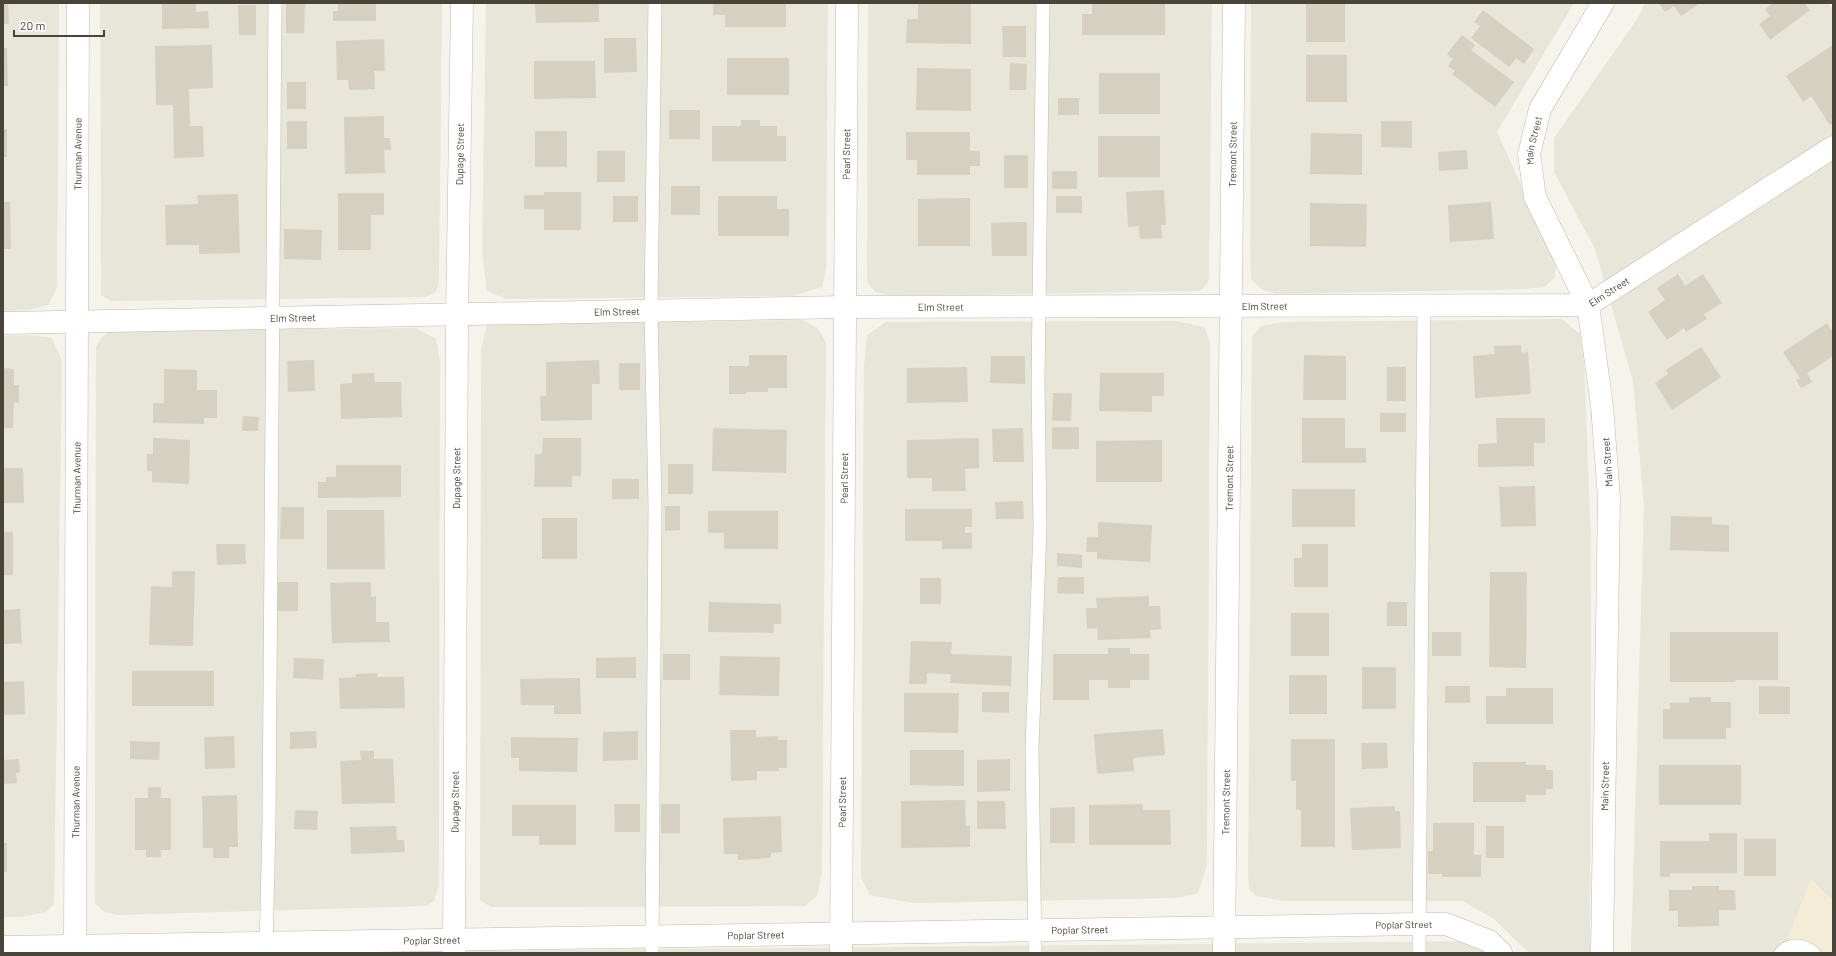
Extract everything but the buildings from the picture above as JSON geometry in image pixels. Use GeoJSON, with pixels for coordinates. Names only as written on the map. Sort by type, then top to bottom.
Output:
{"type":"FeatureCollection","features":[{"type":"Feature","properties":{"kind":"street","name":"Thurman Avenue"},"geometry":{"type":"LineString","coordinates":[[75,949],[78,3]]}},
{"type":"Feature","properties":{"kind":"street","name":"Dupage Street"},"geometry":{"type":"LineString","coordinates":[[454,946],[457,316],[462,3]]}},
{"type":"Feature","properties":{"kind":"street","name":"Pearl Street"},"geometry":{"type":"LineString","coordinates":[[841,943],[848,3]]}},
{"type":"Feature","properties":{"kind":"street","name":"Tremont Street"},"geometry":{"type":"LineString","coordinates":[[1224,953],[1234,3]]}},
{"type":"Feature","properties":{"kind":"street","name":"Main Street"},"geometry":{"type":"LineString","coordinates":[[1602,953],[1609,498],[1602,406],[1588,305],[1536,196],[1529,154],[1540,109],[1603,3]]}},
{"type":"Feature","properties":{"kind":"street","name":"Elm Street"},"geometry":{"type":"LineString","coordinates":[[3,323],[457,316],[845,307],[1588,305],[1833,148]]}},
{"type":"Feature","properties":{"kind":"street","name":"Poplar Street"},"geometry":{"type":"LineString","coordinates":[[3,947],[75,949],[841,943],[1036,930],[1446,924],[1489,941],[1501,953]]}},
{"type":"Feature","properties":{"kind":"lane"},"geometry":{"type":"LineString","coordinates":[[266,948],[269,815],[275,3]]}},
{"type":"Feature","properties":{"kind":"lane"},"geometry":{"type":"LineString","coordinates":[[652,945],[655,505],[651,312],[655,3]]}},
{"type":"Feature","properties":{"kind":"lane"},"geometry":{"type":"LineString","coordinates":[[1035,953],[1036,930],[1032,749],[1040,528],[1039,306],[1043,3]]}},
{"type":"Feature","properties":{"kind":"lane"},"geometry":{"type":"LineString","coordinates":[[1419,953],[1424,305]]}},
{"type":"Feature","properties":{"kind":"lane"},"geometry":{"type":"LineString","coordinates":[[1781,953],[1785,949],[1794,945],[1804,945],[1814,953]]}},
{"type":"Feature","properties":{"kind":"shaded area"},"geometry":{"type":"Polygon","coordinates":[[[3,3],[59,3],[57,288],[48,305],[29,310],[3,311],[3,3]]]}},
{"type":"Feature","properties":{"kind":"shaded area"},"geometry":{"type":"Polygon","coordinates":[[[100,3],[442,3],[439,281],[436,292],[425,297],[111,301],[101,295],[100,3]]]}},
{"type":"Feature","properties":{"kind":"shaded area"},"geometry":{"type":"Polygon","coordinates":[[[486,3],[828,3],[826,268],[822,287],[792,296],[506,299],[487,291],[482,253],[486,3]]]}},
{"type":"Feature","properties":{"kind":"shaded area"},"geometry":{"type":"Polygon","coordinates":[[[868,3],[1212,3],[1209,280],[1203,289],[1198,291],[893,296],[875,292],[867,282],[868,3]]]}},
{"type":"Feature","properties":{"kind":"shaded area"},"geometry":{"type":"Polygon","coordinates":[[[1251,3],[1574,3],[1497,132],[1552,253],[1556,269],[1554,278],[1544,287],[1527,289],[1275,294],[1261,289],[1251,279],[1251,3]]]}},
{"type":"Feature","properties":{"kind":"shaded area"},"geometry":{"type":"Polygon","coordinates":[[[1645,3],[1828,3],[1833,9],[1833,901],[1811,880],[1784,953],[1631,953],[1644,505],[1633,381],[1595,249],[1554,172],[1554,138],[1638,18],[1645,3]]]}},
{"type":"Feature","properties":{"kind":"shaded area"},"geometry":{"type":"Polygon","coordinates":[[[1562,319],[1580,334],[1584,363],[1591,541],[1590,953],[1529,953],[1494,919],[1463,901],[1284,901],[1256,896],[1249,889],[1248,873],[1252,337],[1261,326],[1282,322],[1562,319]]]}},
{"type":"Feature","properties":{"kind":"shaded area"},"geometry":{"type":"Polygon","coordinates":[[[802,320],[818,328],[826,343],[822,873],[817,896],[805,906],[491,907],[480,900],[481,350],[487,324],[802,320]]]}},
{"type":"Feature","properties":{"kind":"shaded area"},"geometry":{"type":"Polygon","coordinates":[[[1176,321],[1204,327],[1210,341],[1207,864],[1198,893],[1176,898],[914,903],[870,895],[861,877],[864,366],[867,335],[886,322],[1176,321]]]}},
{"type":"Feature","properties":{"kind":"shaded area"},"geometry":{"type":"Polygon","coordinates":[[[416,328],[436,339],[440,361],[439,885],[434,901],[426,906],[118,915],[103,911],[95,903],[96,347],[101,338],[110,331],[416,328]]]}},
{"type":"Feature","properties":{"kind":"shaded area"},"geometry":{"type":"Polygon","coordinates":[[[28,335],[52,338],[62,361],[54,904],[46,912],[21,917],[3,917],[3,336],[28,335]]]}},
{"type":"Feature","properties":{"kind":"shaded area"},"geometry":{"type":"Polygon","coordinates":[[[1811,879],[1833,901],[1833,953],[1782,953],[1811,879]]]}},
{"type":"Feature","properties":{"kind":"shaded area"},"geometry":{"type":"Polygon","coordinates":[[[1489,941],[1503,953],[296,953],[1489,941]]]}}]}
